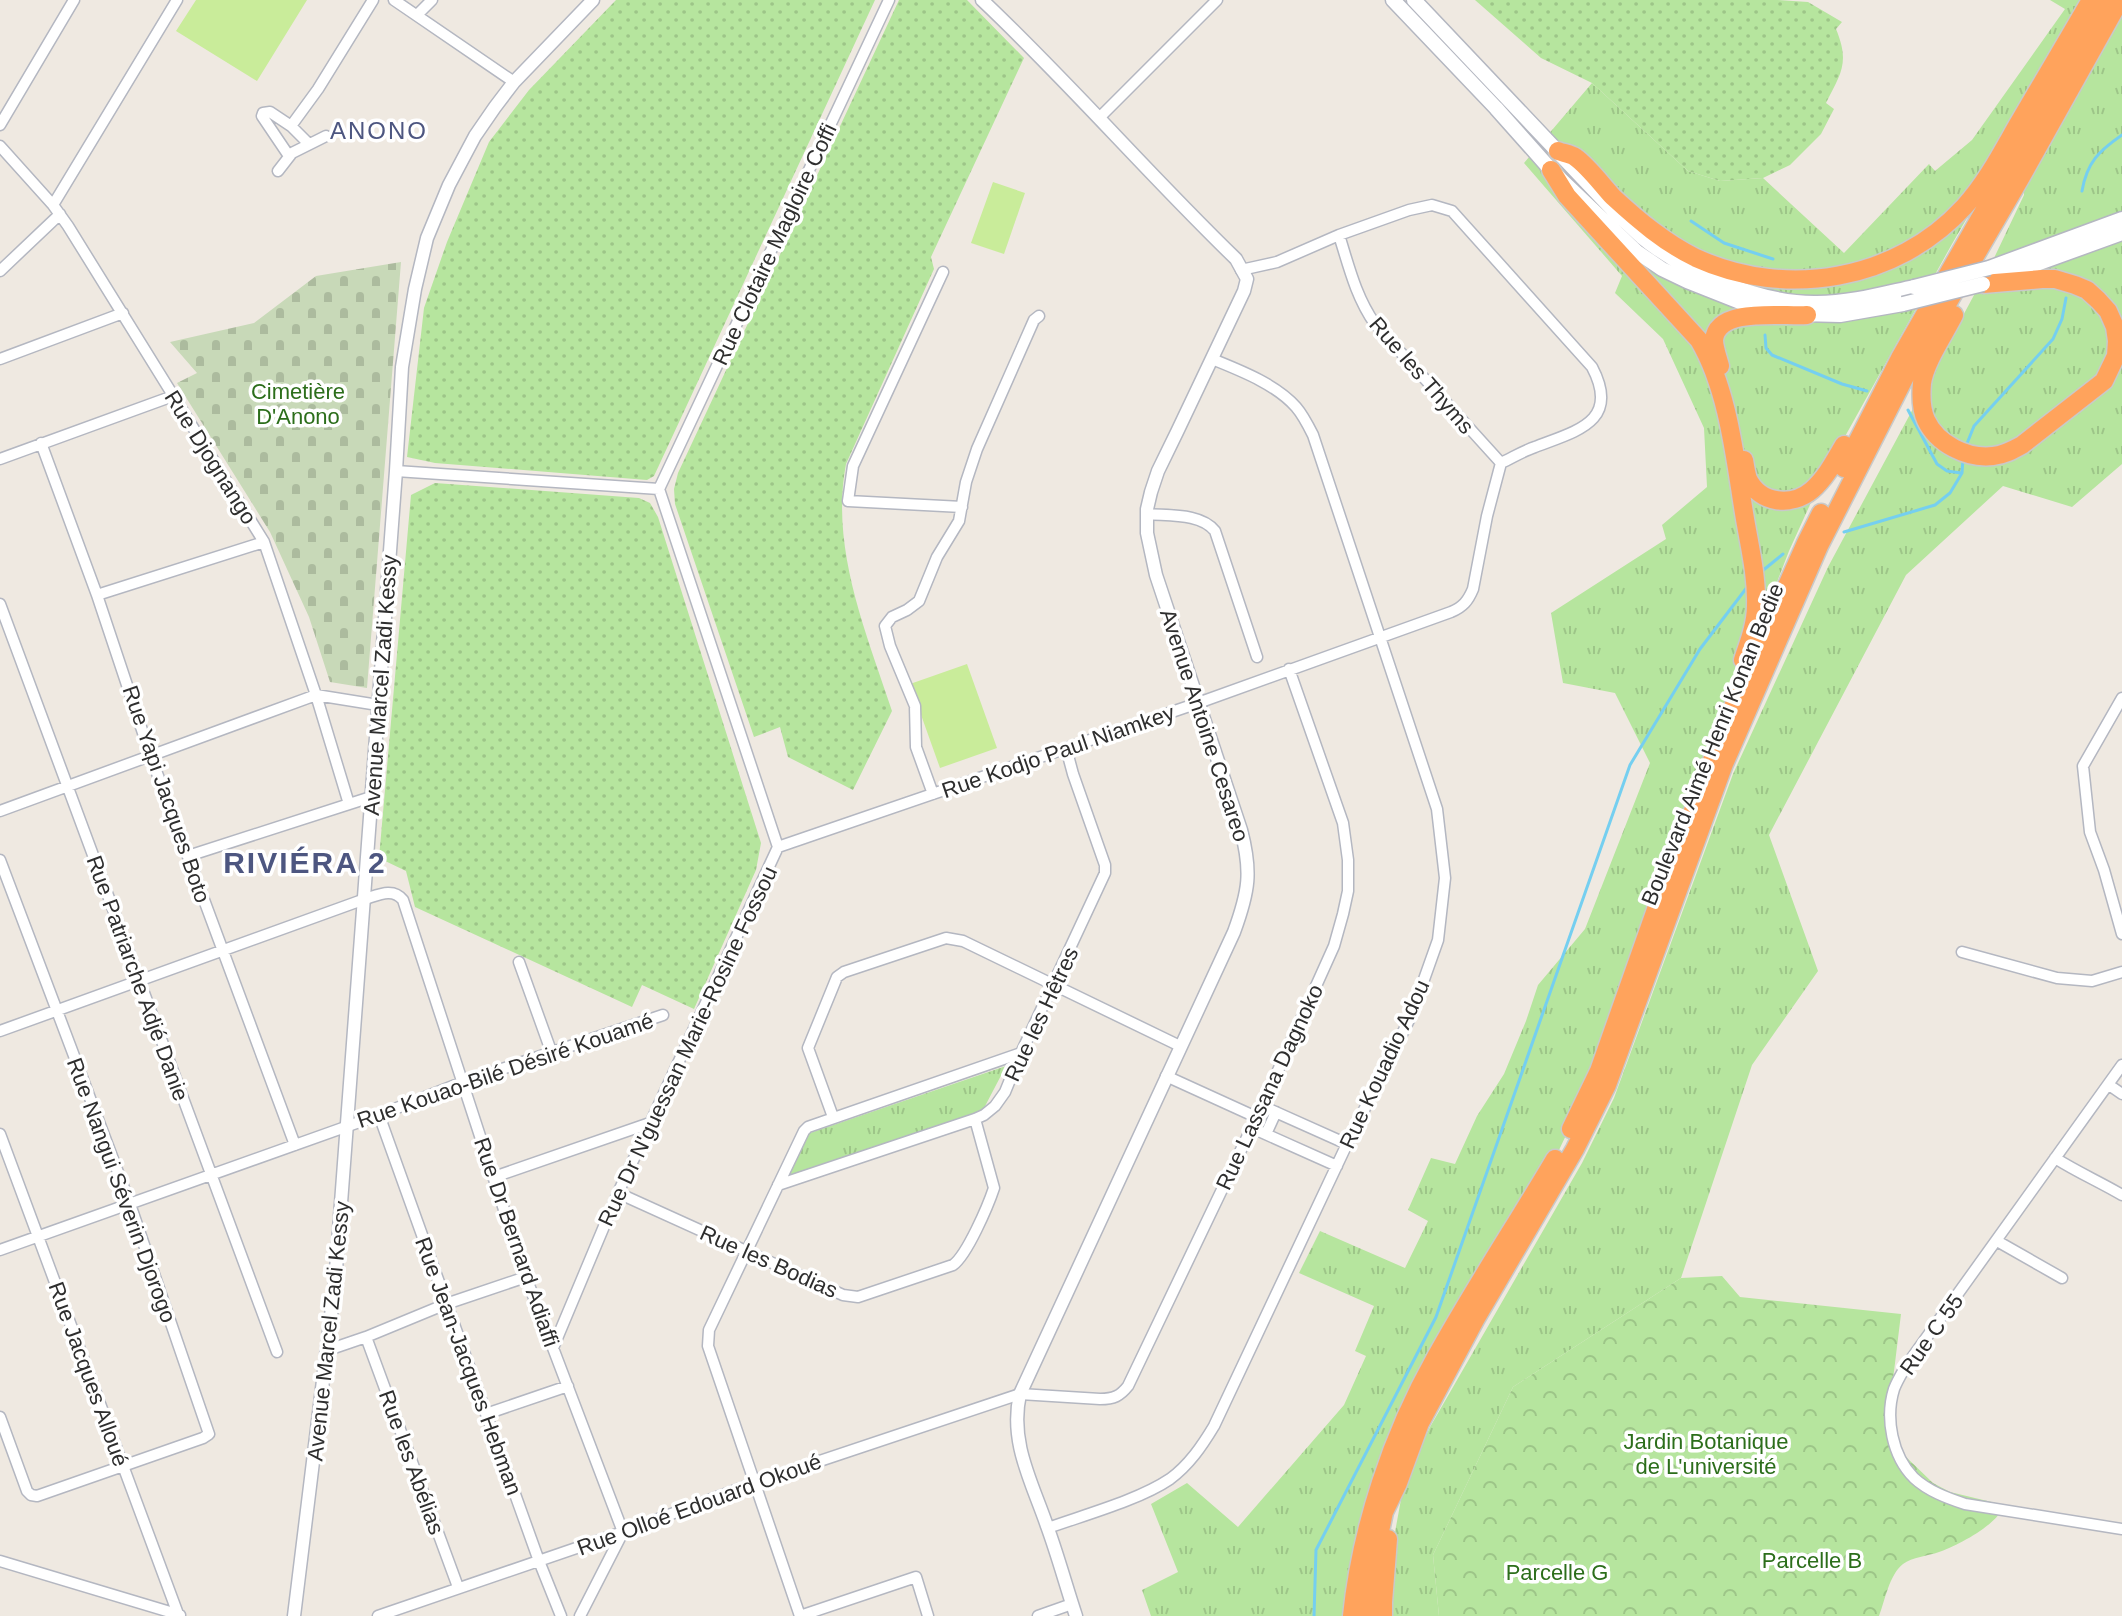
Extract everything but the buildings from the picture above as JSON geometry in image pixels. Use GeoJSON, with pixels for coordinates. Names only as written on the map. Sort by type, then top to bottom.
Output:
{"type":"FeatureCollection","features":[{"type":"Feature","properties":{"kind":"highway"},"geometry":{"type":"LineString","coordinates":[[1558,151],[1575,157],[1651,231],[1694,257],[1757,278],[1792,281],[1853,273],[1889,261],[1909,250],[1965,206],[1994,165],[2091,0]]}},
{"type":"Feature","properties":{"kind":"highway","name":"Boulevard Aimé Henri Konan Bedie"},"geometry":{"type":"LineString","coordinates":[[1366,1616],[1384,1512],[1420,1423],[1475,1320],[1575,1149],[1607,1085],[1724,764],[1813,544],[1900,358],[2105,0]]}},
{"type":"Feature","properties":{"kind":"highway","name":"Boulevard Aimé Henri Konan Bedie"},"geometry":{"type":"LineString","coordinates":[[1352,1616],[1355,1586],[1377,1493],[1408,1415],[1434,1360],[1561,1150],[1599,1071],[1729,716],[1795,568],[1832,518],[1907,373],[2120,0]]}},
{"type":"Feature","properties":{"kind":"highway"},"geometry":{"type":"LineString","coordinates":[[1551,170],[1577,207],[1699,340],[1717,379],[1732,446],[1755,584],[1755,618],[1732,689],[1729,716]]}},
{"type":"Feature","properties":{"kind":"highway"},"geometry":{"type":"LineString","coordinates":[[1986,276],[2055,279],[2087,290],[2108,311],[2117,341],[2116,356],[2104,381],[2094,390],[2022,445],[2007,453],[1983,457],[1945,443],[1935,434],[1925,418],[1921,399],[1923,379],[1930,359],[2017,197],[2021,177]]}},
{"type":"Feature","properties":{"kind":"highway"},"geometry":{"type":"LineString","coordinates":[[1807,315],[1743,316],[1732,319],[1723,325],[1714,342],[1748,478],[1756,490],[1771,499],[1790,501],[1811,491],[1824,478],[1900,358]]}},
{"type":"Feature","properties":{"kind":"highway"},"geometry":{"type":"LineString","coordinates":[[1383,1616],[1387,1554],[1398,1483]]}},
{"type":"Feature","properties":{"kind":"main road"},"geometry":{"type":"LineString","coordinates":[[1393,0],[1551,170],[1637,252],[1662,269],[1740,302],[1807,315],[1840,315],[1903,304],[2122,233]]}},
{"type":"Feature","properties":{"kind":"main road"},"geometry":{"type":"LineString","coordinates":[[1414,0],[1643,238],[1721,282],[1761,295],[1815,303],[1839,302],[1986,276],[2122,219]]}},
{"type":"Feature","properties":{"kind":"street"},"geometry":{"type":"LineString","coordinates":[[0,125],[74,0]]}},
{"type":"Feature","properties":{"kind":"street"},"geometry":{"type":"LineString","coordinates":[[0,271],[56,210],[177,0]]}},
{"type":"Feature","properties":{"kind":"street"},"geometry":{"type":"LineString","coordinates":[[291,126],[318,89],[373,0]]}},
{"type":"Feature","properties":{"kind":"street"},"geometry":{"type":"LineString","coordinates":[[394,0],[514,82]]}},
{"type":"Feature","properties":{"kind":"street"},"geometry":{"type":"LineString","coordinates":[[417,15],[432,0]]}},
{"type":"Feature","properties":{"kind":"street","name":"Avenue Marcel Zadi Kessy"},"geometry":{"type":"LineString","coordinates":[[294,1616],[335,1283],[402,367],[415,289],[427,238],[449,185],[475,136],[514,82],[593,0]]}},
{"type":"Feature","properties":{"kind":"street","name":"Rue Clotaire Magloire Coffi"},"geometry":{"type":"LineString","coordinates":[[659,489],[889,0]]}},
{"type":"Feature","properties":{"kind":"street"},"geometry":{"type":"LineString","coordinates":[[982,0],[1236,259],[1241,270],[1277,262],[1409,210],[1432,205],[1452,211],[1592,367],[1602,395],[1592,420],[1581,429],[1501,463]]}},
{"type":"Feature","properties":{"kind":"street"},"geometry":{"type":"LineString","coordinates":[[1099,118],[1217,0]]}},
{"type":"Feature","properties":{"kind":"street"},"geometry":{"type":"LineString","coordinates":[[289,156],[262,116],[263,113],[270,112],[291,126],[308,143]]}},
{"type":"Feature","properties":{"kind":"street"},"geometry":{"type":"LineString","coordinates":[[278,171],[289,156],[308,143],[326,136]]}},
{"type":"Feature","properties":{"kind":"street","name":"Rue Djognango"},"geometry":{"type":"LineString","coordinates":[[0,146],[56,210],[264,542],[349,804]]}},
{"type":"Feature","properties":{"kind":"street","name":"Rue les Thyms"},"geometry":{"type":"LineString","coordinates":[[1339,235],[1355,289],[1375,324],[1501,463]]}},
{"type":"Feature","properties":{"kind":"street","name":"Avenue Antoine Cesareo"},"geometry":{"type":"LineString","coordinates":[[1074,1610],[1019,1449],[1016,1429],[1020,1394],[1246,901],[1248,865],[1241,830],[1151,556],[1147,533],[1147,514],[1158,471],[1244,291],[1247,279],[1241,270]]}},
{"type":"Feature","properties":{"kind":"street"},"geometry":{"type":"LineString","coordinates":[[943,272],[853,466],[848,501],[962,507]]}},
{"type":"Feature","properties":{"kind":"street"},"geometry":{"type":"LineString","coordinates":[[0,359],[123,313]]}},
{"type":"Feature","properties":{"kind":"street"},"geometry":{"type":"LineString","coordinates":[[933,794],[916,747],[915,706],[885,626],[887,621],[919,601],[929,571],[959,521],[966,482],[977,449],[1034,320],[1039,316]]}},
{"type":"Feature","properties":{"kind":"street","name":"Rue Kouadio Adou"},"geometry":{"type":"LineString","coordinates":[[1048,1528],[1150,1491],[1171,1478],[1201,1448],[1411,1016],[1438,940],[1445,878],[1437,809],[1313,435],[1299,409],[1288,398],[1247,373],[1212,359]]}},
{"type":"Feature","properties":{"kind":"street"},"geometry":{"type":"LineString","coordinates":[[0,459],[173,396]]}},
{"type":"Feature","properties":{"kind":"street","name":"Rue Yapi Jacques Boto"},"geometry":{"type":"LineString","coordinates":[[41,443],[97,595],[151,757],[295,1145]]}},
{"type":"Feature","properties":{"kind":"street","name":"Rue Kodjo Paul Niamkey"},"geometry":{"type":"LineString","coordinates":[[778,847],[1198,703],[1461,608],[1473,589],[1501,463]]}},
{"type":"Feature","properties":{"kind":"street"},"geometry":{"type":"LineString","coordinates":[[396,471],[659,489]]}},
{"type":"Feature","properties":{"kind":"street","name":"Rue Dr N'guessan Marie-Rosine Fossou"},"geometry":{"type":"LineString","coordinates":[[553,1348],[618,1193],[778,847],[659,489]]}},
{"type":"Feature","properties":{"kind":"street"},"geometry":{"type":"LineString","coordinates":[[1147,514],[1198,519],[1215,531],[1257,657]]}},
{"type":"Feature","properties":{"kind":"street"},"geometry":{"type":"LineString","coordinates":[[97,595],[264,542]]}},
{"type":"Feature","properties":{"kind":"street","name":"Rue Patriarche Adjé Danie"},"geometry":{"type":"LineString","coordinates":[[0,604],[277,1352]]}},
{"type":"Feature","properties":{"kind":"street","name":"Rue Lassana Dagnoko"},"geometry":{"type":"LineString","coordinates":[[1020,1394],[1112,1399],[1128,1386],[1262,1106],[1334,946],[1348,891],[1343,823],[1289,669]]}},
{"type":"Feature","properties":{"kind":"street"},"geometry":{"type":"LineString","coordinates":[[0,811],[316,695],[378,705]]}},
{"type":"Feature","properties":{"kind":"street"},"geometry":{"type":"LineString","coordinates":[[2122,698],[2083,766],[2090,832],[2122,934]]}},
{"type":"Feature","properties":{"kind":"street","name":"Rue les Hêtres"},"geometry":{"type":"LineString","coordinates":[[778,1185],[975,1119],[995,1106],[1005,1092],[1105,873],[1066,748]]}},
{"type":"Feature","properties":{"kind":"street"},"geometry":{"type":"LineString","coordinates":[[188,856],[371,797]]}},
{"type":"Feature","properties":{"kind":"street","name":"Rue Nangui Séverin Djorogo"},"geometry":{"type":"LineString","coordinates":[[0,860],[130,1204],[209,1434],[123,1465]]}},
{"type":"Feature","properties":{"kind":"street","name":"Rue Dr Bernard Adiaffi"},"geometry":{"type":"LineString","coordinates":[[0,1031],[365,899],[390,892],[399,894],[526,1277],[623,1532]]}},
{"type":"Feature","properties":{"kind":"street"},"geometry":{"type":"LineString","coordinates":[[833,1117],[808,1048],[837,977],[946,938],[963,941],[1180,1046]]}},
{"type":"Feature","properties":{"kind":"street"},"geometry":{"type":"LineString","coordinates":[[1962,952],[2057,978],[2092,981],[2122,972]]}},
{"type":"Feature","properties":{"kind":"street"},"geometry":{"type":"LineString","coordinates":[[519,962],[551,1051]]}},
{"type":"Feature","properties":{"kind":"street","name":"Rue Kouao-Bilé Désiré Kouamé"},"geometry":{"type":"LineString","coordinates":[[0,1250],[463,1082],[663,1015]]}},
{"type":"Feature","properties":{"kind":"street"},"geometry":{"type":"LineString","coordinates":[[928,1616],[916,1577],[800,1616],[708,1346],[709,1330],[808,1127],[1021,1053]]}},
{"type":"Feature","properties":{"kind":"street","name":"Rue C 55"},"geometry":{"type":"LineString","coordinates":[[2122,1065],[1906,1366],[1895,1387],[1890,1424],[1893,1443],[1913,1477],[1945,1497],[1965,1504],[2122,1529]]}},
{"type":"Feature","properties":{"kind":"street"},"geometry":{"type":"LineString","coordinates":[[1166,1076],[1254,1122],[1266,1134],[1337,1166]]}},
{"type":"Feature","properties":{"kind":"street"},"geometry":{"type":"LineString","coordinates":[[2109,1085],[2122,1094]]}},
{"type":"Feature","properties":{"kind":"street"},"geometry":{"type":"LineString","coordinates":[[1262,1106],[1347,1144]]}},
{"type":"Feature","properties":{"kind":"street"},"geometry":{"type":"LineString","coordinates":[[1266,1134],[1276,1112]]}},
{"type":"Feature","properties":{"kind":"street","name":"Rue Jean-Jacques Hebman"},"geometry":{"type":"LineString","coordinates":[[379,1115],[561,1616]]}},
{"type":"Feature","properties":{"kind":"street","name":"Rue les Bodias"},"geometry":{"type":"LineString","coordinates":[[618,1193],[843,1295],[858,1297],[958,1261],[994,1188],[975,1119]]}},
{"type":"Feature","properties":{"kind":"street"},"geometry":{"type":"LineString","coordinates":[[494,1177],[650,1123]]}},
{"type":"Feature","properties":{"kind":"street","name":"Rue Jacques Alloué"},"geometry":{"type":"LineString","coordinates":[[0,1134],[180,1615]]}},
{"type":"Feature","properties":{"kind":"street"},"geometry":{"type":"LineString","coordinates":[[2055,1158],[2122,1195]]}},
{"type":"Feature","properties":{"kind":"street"},"geometry":{"type":"LineString","coordinates":[[1997,1241],[2062,1278]]}},
{"type":"Feature","properties":{"kind":"street"},"geometry":{"type":"LineString","coordinates":[[328,1350],[526,1277]]}},
{"type":"Feature","properties":{"kind":"street","name":"Rue les Abélias"},"geometry":{"type":"LineString","coordinates":[[366,1337],[458,1587]]}},
{"type":"Feature","properties":{"kind":"street"},"geometry":{"type":"LineString","coordinates":[[486,1414],[568,1386]]}},
{"type":"Feature","properties":{"kind":"street","name":"Rue Olloé Edouard Okoué"},"geometry":{"type":"LineString","coordinates":[[378,1616],[623,1532],[754,1483],[1020,1394]]}},
{"type":"Feature","properties":{"kind":"street"},"geometry":{"type":"LineString","coordinates":[[0,1417],[31,1495],[37,1496],[123,1465]]}},
{"type":"Feature","properties":{"kind":"street"},"geometry":{"type":"LineString","coordinates":[[580,1616],[623,1532]]}},
{"type":"Feature","properties":{"kind":"street"},"geometry":{"type":"LineString","coordinates":[[0,1561],[180,1615]]}},
{"type":"Feature","properties":{"kind":"street"},"geometry":{"type":"LineString","coordinates":[[1038,1616],[1074,1610]]}},
{"type":"Feature","properties":{"kind":"green space"},"geometry":{"type":"Polygon","coordinates":[[[196,0],[307,0],[257,81],[176,31],[196,0]]]}},
{"type":"Feature","properties":{"kind":"green space"},"geometry":{"type":"Polygon","coordinates":[[[616,0],[875,0],[654,476],[647,480],[435,463],[407,457],[424,308],[447,242],[489,142],[529,90],[616,0]]]}},
{"type":"Feature","properties":{"kind":"green space"},"geometry":{"type":"Polygon","coordinates":[[[899,0],[967,0],[1024,58],[931,257],[934,269],[846,464],[842,495],[847,558],[862,620],[892,711],[853,790],[788,757],[780,727],[754,737],[675,504],[674,489],[678,473],[899,0]]]}},
{"type":"Feature","properties":{"kind":"green space"},"geometry":{"type":"Polygon","coordinates":[[[1475,0],[1808,2],[1842,22],[1836,29],[1842,51],[1842,68],[1826,103],[1834,109],[1821,134],[1790,165],[1763,178],[1720,181],[1688,171],[1592,83],[1541,58],[1475,0]]]}},
{"type":"Feature","properties":{"kind":"green space"},"geometry":{"type":"Polygon","coordinates":[[[2050,0],[2093,0],[1823,476],[1789,551],[1654,901],[1588,1089],[1559,1150],[1459,1315],[1344,1616],[1151,1616],[1142,1590],[1178,1572],[1151,1504],[1187,1483],[1238,1527],[1344,1405],[1366,1356],[1355,1351],[1374,1306],[1299,1273],[1320,1231],[1405,1268],[1428,1221],[1408,1210],[1431,1158],[1455,1164],[1477,1116],[1504,1074],[1538,985],[1585,929],[1650,763],[1615,693],[1563,683],[1551,613],[1666,539],[1662,525],[1707,487],[1704,428],[1663,339],[1615,293],[1622,276],[1524,163],[1592,83],[1688,171],[1720,181],[1763,178],[1844,253],[1929,164],[1935,171],[1972,140],[2065,9],[2050,0]]]}},
{"type":"Feature","properties":{"kind":"green space"},"geometry":{"type":"Polygon","coordinates":[[[2122,7],[2122,464],[2072,507],[2003,486],[1906,575],[1769,835],[1818,971],[1752,1065],[1681,1278],[1513,1387],[1433,1555],[1439,1616],[1389,1616],[1391,1554],[1404,1483],[1430,1427],[1582,1163],[1614,1098],[1733,774],[1828,567],[1995,256],[2024,195],[2024,184],[2122,7]]]}},
{"type":"Feature","properties":{"kind":"green space"},"geometry":{"type":"Polygon","coordinates":[[[993,182],[1025,193],[1004,254],[971,243],[993,182]]]}},
{"type":"Feature","properties":{"kind":"green space","name":"Cimetière D'Anono"},"geometry":{"type":"Polygon","coordinates":[[[401,262],[367,688],[330,682],[309,617],[270,532],[177,383],[197,373],[170,342],[254,323],[316,276],[401,262]]]}},
{"type":"Feature","properties":{"kind":"green space"},"geometry":{"type":"Polygon","coordinates":[[[435,483],[639,498],[650,503],[658,517],[761,843],[756,870],[694,1009],[642,985],[632,1007],[415,907],[406,871],[379,858],[411,495],[435,483]]]}},
{"type":"Feature","properties":{"kind":"green space"},"geometry":{"type":"Polygon","coordinates":[[[967,664],[997,748],[940,768],[910,684],[967,664]]]}},
{"type":"Feature","properties":{"kind":"green space"},"geometry":{"type":"Polygon","coordinates":[[[1006,1066],[983,1110],[786,1180],[807,1134],[1006,1066]]]}},
{"type":"Feature","properties":{"kind":"green space","name":"Jardin Botanique de L'université"},"geometry":{"type":"Polygon","coordinates":[[[1722,1276],[1740,1297],[1901,1314],[1889,1412],[1894,1433],[1905,1456],[1933,1483],[1950,1492],[2004,1505],[2001,1512],[1966,1540],[1903,1564],[1891,1581],[1879,1616],[1439,1616],[1433,1555],[1513,1387],[1681,1278],[1722,1276]]]}},
{"type":"Feature","properties":{"kind":"waterway"},"geometry":{"type":"LineString","coordinates":[[2082,191],[2095,158],[2122,135]]}},
{"type":"Feature","properties":{"kind":"waterway"},"geometry":{"type":"LineString","coordinates":[[1691,221],[1724,243],[1773,259]]}},
{"type":"Feature","properties":{"kind":"waterway"},"geometry":{"type":"LineString","coordinates":[[1966,446],[1974,426],[2053,339],[2062,319],[2066,298]]}},
{"type":"Feature","properties":{"kind":"waterway"},"geometry":{"type":"LineString","coordinates":[[1765,335],[1766,348],[1772,355],[1867,391]]}},
{"type":"Feature","properties":{"kind":"waterway"},"geometry":{"type":"LineString","coordinates":[[1908,410],[1937,464],[1947,471],[1961,473]]}},
{"type":"Feature","properties":{"kind":"waterway"},"geometry":{"type":"LineString","coordinates":[[1844,532],[1935,505],[1950,493],[1962,473],[1963,458]]}},
{"type":"Feature","properties":{"kind":"waterway"},"geometry":{"type":"LineString","coordinates":[[1761,572],[1783,554]]}},
{"type":"Feature","properties":{"kind":"waterway"},"geometry":{"type":"LineString","coordinates":[[1314,1616],[1316,1550],[1436,1317],[1630,765],[1700,649],[1748,586]]}},
{"type":"Feature","properties":{"kind":"district","name":"ANONO"},"geometry":{"type":"Point","coordinates":[379,131]}},
{"type":"Feature","properties":{"kind":"district","name":"RIVIÉRA 2"},"geometry":{"type":"Point","coordinates":[305,863]}},
{"type":"Feature","properties":{"kind":"park label","name":"Parcelle B"},"geometry":{"type":"Point","coordinates":[1812,1560]}},
{"type":"Feature","properties":{"kind":"park label","name":"Parcelle G"},"geometry":{"type":"Point","coordinates":[1557,1572]}}]}
